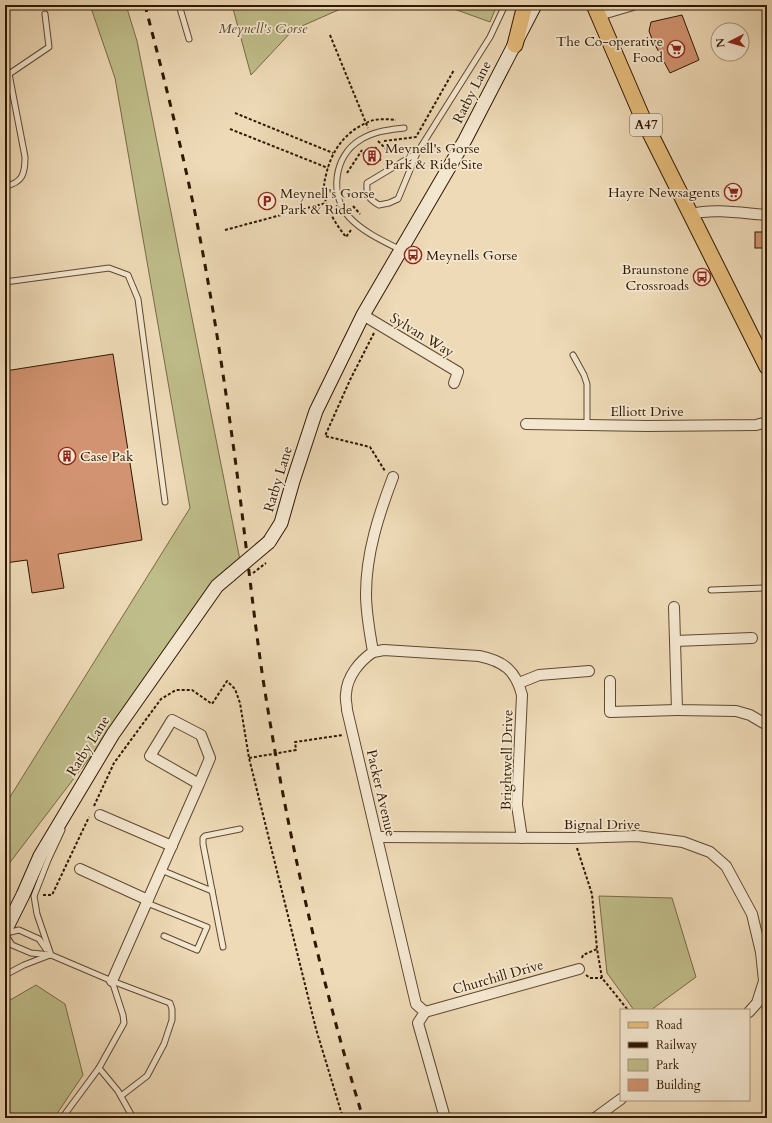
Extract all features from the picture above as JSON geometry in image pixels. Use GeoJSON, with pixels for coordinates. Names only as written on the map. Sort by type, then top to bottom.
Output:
{"type":"FeatureCollection","features":[{"type":"Feature","properties":{"kind":"main road"},"geometry":{"type":"LineString","coordinates":[[515,45],[525,5]]}},
{"type":"Feature","properties":{"kind":"main road","name":"Ratby Lane"},"geometry":{"type":"LineString","coordinates":[[5,933],[40,856],[118,728],[217,586],[269,542],[281,523],[316,411],[363,315],[465,140],[515,45],[534,5]]}},
{"type":"Feature","properties":{"kind":"main road","name":"A47"},"geometry":{"type":"LineString","coordinates":[[596,10],[643,119],[767,367]]}},
{"type":"Feature","properties":{"kind":"street"},"geometry":{"type":"LineString","coordinates":[[596,10],[633,5]]}},
{"type":"Feature","properties":{"kind":"street"},"geometry":{"type":"LineString","coordinates":[[690,214],[702,211],[767,214]]}},
{"type":"Feature","properties":{"kind":"street","name":"Sylvan Way"},"geometry":{"type":"LineString","coordinates":[[363,315],[458,372],[454,383]]}},
{"type":"Feature","properties":{"kind":"street","name":"Elliott Drive"},"geometry":{"type":"LineString","coordinates":[[526,424],[648,426],[756,425],[767,422]]}},
{"type":"Feature","properties":{"kind":"street"},"geometry":{"type":"LineString","coordinates":[[394,477],[381,510],[368,568],[366,594],[368,623],[374,652],[384,650],[491,658],[501,663],[511,671],[519,683],[539,675],[589,671]]}},
{"type":"Feature","properties":{"kind":"street"},"geometry":{"type":"LineString","coordinates":[[674,607],[677,710]]}},
{"type":"Feature","properties":{"kind":"street"},"geometry":{"type":"LineString","coordinates":[[675,640],[752,638]]}},
{"type":"Feature","properties":{"kind":"street","name":"Packer Avenue"},"geometry":{"type":"LineString","coordinates":[[374,652],[364,658],[352,673],[346,693],[347,710],[416,1004],[425,1012]]}},
{"type":"Feature","properties":{"kind":"street"},"geometry":{"type":"LineString","coordinates":[[610,681],[610,712],[677,710],[736,711],[750,715],[767,725]]}},
{"type":"Feature","properties":{"kind":"street","name":"Brightwell Drive"},"geometry":{"type":"LineString","coordinates":[[519,683],[522,695],[517,804],[522,838]]}},
{"type":"Feature","properties":{"kind":"street"},"geometry":{"type":"LineString","coordinates":[[112,981],[172,846],[199,784],[210,758],[200,735],[172,720],[150,756],[199,784]]}},
{"type":"Feature","properties":{"kind":"street"},"geometry":{"type":"LineString","coordinates":[[100,814],[172,846]]}},
{"type":"Feature","properties":{"kind":"street","name":"Bignal Drive"},"geometry":{"type":"LineString","coordinates":[[378,837],[574,838],[637,836],[682,842],[710,852],[726,866],[752,914],[764,951]]}},
{"type":"Feature","properties":{"kind":"street"},"geometry":{"type":"LineString","coordinates":[[80,869],[147,902]]}},
{"type":"Feature","properties":{"kind":"street"},"geometry":{"type":"LineString","coordinates":[[750,1011],[757,1003],[764,981],[764,951]]}},
{"type":"Feature","properties":{"kind":"street","name":"Churchill Drive"},"geometry":{"type":"LineString","coordinates":[[425,1012],[579,969]]}},
{"type":"Feature","properties":{"kind":"street"},"geometry":{"type":"LineString","coordinates":[[425,1012],[418,1023],[445,1118]]}},
{"type":"Feature","properties":{"kind":"street"},"geometry":{"type":"LineString","coordinates":[[595,1118],[620,1101]]}},
{"type":"Feature","properties":{"kind":"lane"},"geometry":{"type":"LineString","coordinates":[[179,5],[189,39]]}},
{"type":"Feature","properties":{"kind":"lane"},"geometry":{"type":"LineString","coordinates":[[417,153],[367,183],[366,191],[370,200],[379,205],[389,203],[398,198],[417,153],[490,37],[505,5]]}},
{"type":"Feature","properties":{"kind":"lane"},"geometry":{"type":"LineString","coordinates":[[5,186],[13,185],[21,178],[25,170],[25,157],[9,74],[49,47],[45,14]]}},
{"type":"Feature","properties":{"kind":"lane"},"geometry":{"type":"LineString","coordinates":[[401,250],[375,237],[350,218],[340,203],[337,188],[337,175],[339,165],[352,145],[370,134],[380,131],[404,128]]}},
{"type":"Feature","properties":{"kind":"lane"},"geometry":{"type":"LineString","coordinates":[[5,282],[109,268],[128,275],[138,299],[165,502]]}},
{"type":"Feature","properties":{"kind":"lane"},"geometry":{"type":"LineString","coordinates":[[573,355],[587,384],[587,425]]}},
{"type":"Feature","properties":{"kind":"lane"},"geometry":{"type":"LineString","coordinates":[[711,590],[767,588]]}},
{"type":"Feature","properties":{"kind":"lane"},"geometry":{"type":"LineString","coordinates":[[50,955],[37,914],[34,896],[48,860],[81,788]]}},
{"type":"Feature","properties":{"kind":"lane"},"geometry":{"type":"LineString","coordinates":[[223,947],[203,838],[205,836],[240,829]]}},
{"type":"Feature","properties":{"kind":"lane"},"geometry":{"type":"LineString","coordinates":[[161,870],[212,891]]}},
{"type":"Feature","properties":{"kind":"lane"},"geometry":{"type":"LineString","coordinates":[[147,902],[207,927],[197,950],[164,936]]}},
{"type":"Feature","properties":{"kind":"lane"},"geometry":{"type":"LineString","coordinates":[[50,955],[40,939],[19,930],[5,933],[12,945],[31,953],[50,955],[170,1003],[172,1009],[172,1020],[164,1044],[147,1076],[121,1096]]}},
{"type":"Feature","properties":{"kind":"lane"},"geometry":{"type":"LineString","coordinates":[[5,975],[24,965],[50,955]]}},
{"type":"Feature","properties":{"kind":"lane"},"geometry":{"type":"LineString","coordinates":[[62,1118],[99,1068],[124,1023],[123,1014],[112,981]]}},
{"type":"Feature","properties":{"kind":"lane"},"geometry":{"type":"LineString","coordinates":[[99,1068],[118,1090],[133,1118]]}},
{"type":"Feature","properties":{"kind":"path"},"geometry":{"type":"LineString","coordinates":[[330,35],[370,134]]}},
{"type":"Feature","properties":{"kind":"path"},"geometry":{"type":"LineString","coordinates":[[373,144],[378,141],[416,137],[454,70]]}},
{"type":"Feature","properties":{"kind":"path"},"geometry":{"type":"LineString","coordinates":[[235,114],[333,153]]}},
{"type":"Feature","properties":{"kind":"path"},"geometry":{"type":"LineString","coordinates":[[230,129],[328,168]]}},
{"type":"Feature","properties":{"kind":"path"},"geometry":{"type":"LineString","coordinates":[[347,174],[363,149]]}},
{"type":"Feature","properties":{"kind":"path"},"geometry":{"type":"LineString","coordinates":[[386,149],[391,152]]}},
{"type":"Feature","properties":{"kind":"path"},"geometry":{"type":"LineString","coordinates":[[225,230],[326,203]]}},
{"type":"Feature","properties":{"kind":"path"},"geometry":{"type":"LineString","coordinates":[[353,206],[362,216]]}},
{"type":"Feature","properties":{"kind":"path"},"geometry":{"type":"LineString","coordinates":[[378,325],[350,380],[325,436],[370,447],[387,476],[394,477]]}},
{"type":"Feature","properties":{"kind":"path"},"geometry":{"type":"LineString","coordinates":[[34,896],[52,895],[114,763],[161,699],[176,690],[192,690],[212,704],[227,681],[235,689],[240,703],[248,758],[316,1029],[343,1118]]}},
{"type":"Feature","properties":{"kind":"path"},"geometry":{"type":"LineString","coordinates":[[248,758],[296,750],[295,742],[353,734]]}},
{"type":"Feature","properties":{"kind":"path"},"geometry":{"type":"LineString","coordinates":[[574,838],[592,894],[597,949],[602,978],[627,1009]]}},
{"type":"Feature","properties":{"kind":"path"},"geometry":{"type":"LineString","coordinates":[[597,949],[583,955],[579,969],[590,978],[602,978]]}},
{"type":"Feature","properties":{"kind":"green space"},"geometry":{"type":"Polygon","coordinates":[[[90,5],[126,5],[137,41],[240,560],[5,869],[5,805],[190,508],[115,78],[90,5]]]}},
{"type":"Feature","properties":{"kind":"green space","name":"Meynell's Gorse"},"geometry":{"type":"Polygon","coordinates":[[[232,5],[354,5],[345,7],[293,30],[251,75],[232,5]]]}},
{"type":"Feature","properties":{"kind":"green space"},"geometry":{"type":"Polygon","coordinates":[[[443,5],[497,5],[490,22],[443,5]]]}},
{"type":"Feature","properties":{"kind":"green space"},"geometry":{"type":"Polygon","coordinates":[[[599,896],[672,898],[696,977],[652,1009],[633,1009],[607,973],[599,896]]]}},
{"type":"Feature","properties":{"kind":"green space"},"geometry":{"type":"Polygon","coordinates":[[[36,985],[65,1004],[83,1075],[54,1118],[5,1118],[5,1003],[36,985]]]}},
{"type":"Feature","properties":{"kind":"building","name":"The Co-operative Food"},"geometry":{"type":"Polygon","coordinates":[[[682,15],[699,60],[670,73],[649,31],[651,22],[682,15]]]}},
{"type":"Feature","properties":{"kind":"building","name":"Meynell's Gorse Park & Ride Site"},"geometry":{"type":"Polygon","coordinates":[[[376,147],[381,160],[368,165],[363,153],[376,147]]]}},
{"type":"Feature","properties":{"kind":"building"},"geometry":{"type":"Polygon","coordinates":[[[755,232],[767,232],[767,248],[755,248],[755,232]]]}},
{"type":"Feature","properties":{"kind":"building","name":"Case Pak"},"geometry":{"type":"Polygon","coordinates":[[[113,354],[142,540],[58,554],[64,588],[32,593],[27,560],[5,563],[5,371],[113,354]]]}},
{"type":"Feature","properties":{"kind":"railway"},"geometry":{"type":"LineString","coordinates":[[145,5],[188,180],[210,293],[235,458],[255,624],[282,790],[318,955],[363,1118]]}},
{"type":"Feature","properties":{"kind":"place","name":"The Co-operative Food"},"geometry":{"type":"Point","coordinates":[676,49]}},
{"type":"Feature","properties":{"kind":"place","name":"Meynell's Gorse Park & Ride Site"},"geometry":{"type":"Point","coordinates":[372,156]}},
{"type":"Feature","properties":{"kind":"place","name":"Hayre Newsagents"},"geometry":{"type":"Point","coordinates":[733,192]}},
{"type":"Feature","properties":{"kind":"place","name":"Meynell's Gorse Park & Ride"},"geometry":{"type":"Point","coordinates":[267,201]}},
{"type":"Feature","properties":{"kind":"place","name":"Meynells Gorse"},"geometry":{"type":"Point","coordinates":[413,255]}},
{"type":"Feature","properties":{"kind":"place","name":"Braunstone Crossroads"},"geometry":{"type":"Point","coordinates":[702,277]}},
{"type":"Feature","properties":{"kind":"place","name":"Case Pak"},"geometry":{"type":"Point","coordinates":[67,456]}}]}
